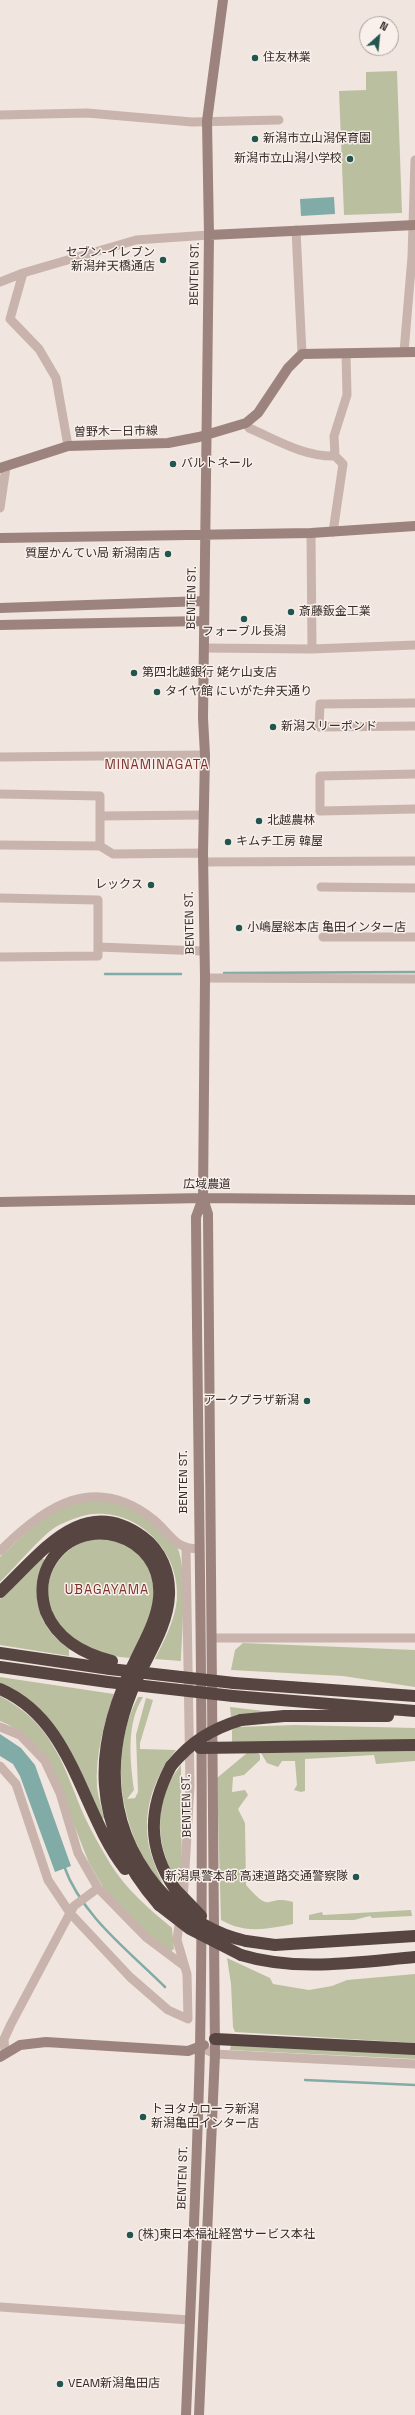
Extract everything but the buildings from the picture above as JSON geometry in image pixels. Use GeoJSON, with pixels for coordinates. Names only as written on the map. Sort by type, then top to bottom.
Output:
{"type":"FeatureCollection","features":[{"type":"Feature","properties":{"kind":"highway"},"geometry":{"type":"LineString","coordinates":[[0,1592],[50,1542],[77,1525],[106,1522],[129,1528],[146,1539],[160,1556],[168,1575],[170,1596],[161,1630],[121,1719],[115,1747],[114,1774],[120,1812],[130,1845],[148,1876],[190,1929],[241,1955],[258,1960],[291,1964],[415,1957]]}},
{"type":"Feature","properties":{"kind":"highway"},"geometry":{"type":"LineString","coordinates":[[111,1665],[86,1652],[63,1637],[49,1617],[43,1600],[43,1582],[51,1560],[68,1543],[89,1534],[111,1534],[132,1542],[149,1557],[158,1578],[159,1599],[155,1616],[111,1717],[106,1746],[104,1775],[109,1811],[124,1855],[140,1883],[166,1897]]}},
{"type":"Feature","properties":{"kind":"highway"},"geometry":{"type":"LineString","coordinates":[[0,1653],[153,1668],[234,1680],[376,1694],[415,1696]]}},
{"type":"Feature","properties":{"kind":"highway"},"geometry":{"type":"LineString","coordinates":[[0,1667],[108,1682],[233,1696],[415,1711]]}},
{"type":"Feature","properties":{"kind":"highway"},"geometry":{"type":"LineString","coordinates":[[0,1689],[29,1707],[49,1726],[66,1755],[107,1843],[128,1873],[166,1897],[204,1926],[218,1934],[246,1941],[275,1945],[414,1936]]}},
{"type":"Feature","properties":{"kind":"highway"},"geometry":{"type":"LineString","coordinates":[[166,1897],[154,1830],[157,1796],[171,1766],[195,1741],[209,1732],[241,1720],[284,1716],[415,1716]]}},
{"type":"Feature","properties":{"kind":"highway"},"geometry":{"type":"LineString","coordinates":[[200,1748],[415,1745]]}},
{"type":"Feature","properties":{"kind":"highway"},"geometry":{"type":"LineString","coordinates":[[215,2039],[415,2049]]}},
{"type":"Feature","properties":{"kind":"street","name":"BENTEN ST."},"geometry":{"type":"LineString","coordinates":[[199,2415],[215,2054],[208,1214],[203,1198],[205,978],[203,951],[203,815],[205,755],[204,601],[209,235],[207,121],[223,0]]}},
{"type":"Feature","properties":{"kind":"street"},"geometry":{"type":"LineString","coordinates":[[0,115],[87,113],[207,121],[279,120]]}},
{"type":"Feature","properties":{"kind":"street"},"geometry":{"type":"LineString","coordinates":[[404,352],[414,225],[415,160]]}},
{"type":"Feature","properties":{"kind":"street"},"geometry":{"type":"LineString","coordinates":[[0,282],[23,273],[136,240],[296,230],[414,225]]}},
{"type":"Feature","properties":{"kind":"street"},"geometry":{"type":"LineString","coordinates":[[296,230],[302,354],[415,352]]}},
{"type":"Feature","properties":{"kind":"street"},"geometry":{"type":"LineString","coordinates":[[23,273],[10,319],[39,349],[56,378],[68,446]]}},
{"type":"Feature","properties":{"kind":"street"},"geometry":{"type":"LineString","coordinates":[[333,532],[343,464],[335,456],[334,436],[348,395],[346,353]]}},
{"type":"Feature","properties":{"kind":"street","name":"曽野木一日市線"},"geometry":{"type":"LineString","coordinates":[[3,468],[68,446],[168,443],[246,423],[258,414],[288,368],[302,354]]}},
{"type":"Feature","properties":{"kind":"street"},"geometry":{"type":"LineString","coordinates":[[246,423],[250,428],[302,452],[322,457],[335,456]]}},
{"type":"Feature","properties":{"kind":"street"},"geometry":{"type":"LineString","coordinates":[[0,508],[3,468]]}},
{"type":"Feature","properties":{"kind":"street"},"geometry":{"type":"LineString","coordinates":[[0,538],[311,533],[415,526]]}},
{"type":"Feature","properties":{"kind":"street"},"geometry":{"type":"LineString","coordinates":[[311,533],[312,648]]}},
{"type":"Feature","properties":{"kind":"street"},"geometry":{"type":"LineString","coordinates":[[0,608],[204,601]]}},
{"type":"Feature","properties":{"kind":"street"},"geometry":{"type":"LineString","coordinates":[[0,625],[204,621]]}},
{"type":"Feature","properties":{"kind":"street"},"geometry":{"type":"LineString","coordinates":[[204,648],[312,648],[415,645]]}},
{"type":"Feature","properties":{"kind":"street"},"geometry":{"type":"LineString","coordinates":[[415,703],[320,704],[319,727],[415,726]]}},
{"type":"Feature","properties":{"kind":"street"},"geometry":{"type":"LineString","coordinates":[[0,757],[205,755]]}},
{"type":"Feature","properties":{"kind":"street"},"geometry":{"type":"LineString","coordinates":[[415,774],[320,776],[320,811],[415,809]]}},
{"type":"Feature","properties":{"kind":"street"},"geometry":{"type":"LineString","coordinates":[[0,794],[100,796],[100,846]]}},
{"type":"Feature","properties":{"kind":"street"},"geometry":{"type":"LineString","coordinates":[[100,816],[203,815]]}},
{"type":"Feature","properties":{"kind":"street"},"geometry":{"type":"LineString","coordinates":[[0,845],[100,846],[113,854],[203,858],[415,861]]}},
{"type":"Feature","properties":{"kind":"street"},"geometry":{"type":"LineString","coordinates":[[321,887],[415,888]]}},
{"type":"Feature","properties":{"kind":"street"},"geometry":{"type":"LineString","coordinates":[[0,898],[98,900],[98,956],[0,957]]}},
{"type":"Feature","properties":{"kind":"street"},"geometry":{"type":"LineString","coordinates":[[323,937],[415,937]]}},
{"type":"Feature","properties":{"kind":"street"},"geometry":{"type":"LineString","coordinates":[[98,947],[203,951]]}},
{"type":"Feature","properties":{"kind":"street"},"geometry":{"type":"LineString","coordinates":[[205,978],[415,979]]}},
{"type":"Feature","properties":{"kind":"street","name":"BENTEN ST."},"geometry":{"type":"LineString","coordinates":[[186,2415],[200,2047],[200,1748],[196,1216],[203,1198]]}},
{"type":"Feature","properties":{"kind":"street","name":"広域農道"},"geometry":{"type":"LineString","coordinates":[[0,1202],[203,1198],[415,1200]]}},
{"type":"Feature","properties":{"kind":"street"},"geometry":{"type":"LineString","coordinates":[[0,1551],[37,1517],[50,1508],[86,1497],[112,1499],[134,1506],[156,1521],[175,1542],[186,1548],[198,1549]]}},
{"type":"Feature","properties":{"kind":"street"},"geometry":{"type":"LineString","coordinates":[[0,1766],[16,1784],[48,1880],[130,1977],[168,2010],[188,2019],[188,1974],[183,1965],[177,1940],[186,1879],[190,1786],[187,1706],[186,1548]]}},
{"type":"Feature","properties":{"kind":"street"},"geometry":{"type":"LineString","coordinates":[[212,1638],[415,1638]]}},
{"type":"Feature","properties":{"kind":"street"},"geometry":{"type":"LineString","coordinates":[[0,1727],[20,1735],[46,1761],[60,1793],[78,1853],[95,1890],[147,1938],[183,1965]]}},
{"type":"Feature","properties":{"kind":"street"},"geometry":{"type":"LineString","coordinates":[[3,2055],[4,2039],[11,2024],[72,1910],[95,1890]]}},
{"type":"Feature","properties":{"kind":"street"},"geometry":{"type":"LineString","coordinates":[[3,2055],[20,2045],[46,2042],[188,2051],[200,2047],[215,2039]]}},
{"type":"Feature","properties":{"kind":"street"},"geometry":{"type":"LineString","coordinates":[[200,2047],[215,2054],[415,2064]]}},
{"type":"Feature","properties":{"kind":"street"},"geometry":{"type":"LineString","coordinates":[[0,2308],[190,2320]]}},
{"type":"Feature","properties":{"kind":"green space"},"geometry":{"type":"Polygon","coordinates":[[[397,71],[402,213],[344,215],[339,91],[366,90],[366,72],[397,71]]]}},
{"type":"Feature","properties":{"kind":"green space"},"geometry":{"type":"Polygon","coordinates":[[[111,1498],[137,1512],[155,1525],[171,1538],[180,1554],[183,1583],[181,1661],[155,1659],[169,1630],[176,1607],[176,1582],[172,1566],[164,1551],[154,1538],[142,1527],[127,1520],[111,1515],[90,1514],[59,1525],[45,1535],[0,1582],[0,1557],[32,1527],[67,1504],[111,1498]]]}},
{"type":"Feature","properties":{"kind":"green space"},"geometry":{"type":"Polygon","coordinates":[[[90,1539],[112,1539],[122,1542],[131,1547],[138,1554],[145,1562],[150,1572],[155,1592],[153,1609],[135,1658],[105,1654],[83,1646],[62,1630],[53,1616],[49,1601],[48,1586],[53,1571],[61,1558],[74,1547],[90,1539]]]}},
{"type":"Feature","properties":{"kind":"green space"},"geometry":{"type":"Polygon","coordinates":[[[42,1558],[45,1560],[38,1586],[37,1598],[39,1610],[50,1631],[69,1649],[69,1656],[0,1645],[0,1599],[42,1558]]]}},
{"type":"Feature","properties":{"kind":"green space"},"geometry":{"type":"Polygon","coordinates":[[[243,1643],[415,1650],[415,1687],[343,1676],[231,1670],[235,1650],[243,1643]]]}},
{"type":"Feature","properties":{"kind":"green space"},"geometry":{"type":"Polygon","coordinates":[[[0,1677],[114,1694],[104,1728],[97,1763],[98,1795],[104,1818],[100,1821],[75,1758],[65,1741],[39,1710],[22,1697],[0,1685],[0,1677]]]}},
{"type":"Feature","properties":{"kind":"green space"},"geometry":{"type":"Polygon","coordinates":[[[0,1696],[32,1718],[53,1745],[61,1760],[85,1818],[111,1865],[131,1891],[172,1928],[174,1949],[170,1952],[162,1947],[119,1906],[103,1887],[89,1863],[50,1764],[40,1750],[28,1738],[0,1721],[0,1696]]]}},
{"type":"Feature","properties":{"kind":"green space"},"geometry":{"type":"Polygon","coordinates":[[[138,1697],[143,1697],[134,1719],[131,1742],[131,1767],[134,1790],[127,1799],[135,1798],[138,1792],[136,1735],[146,1698],[153,1700],[140,1743],[140,1749],[176,1750],[161,1772],[155,1784],[148,1810],[147,1823],[150,1850],[154,1864],[164,1887],[148,1865],[132,1833],[126,1814],[123,1794],[121,1774],[125,1734],[130,1715],[138,1697]]]}},
{"type":"Feature","properties":{"kind":"green space"},"geometry":{"type":"Polygon","coordinates":[[[230,1707],[272,1712],[231,1717],[230,1707]]]}},
{"type":"Feature","properties":{"kind":"green space"},"geometry":{"type":"Polygon","coordinates":[[[295,1725],[415,1728],[415,1741],[232,1742],[232,1730],[237,1727],[295,1725]]]}},
{"type":"Feature","properties":{"kind":"green space"},"geometry":{"type":"Polygon","coordinates":[[[255,1750],[260,1755],[260,1760],[244,1775],[233,1777],[232,1792],[245,1790],[248,1795],[238,1809],[245,1823],[246,1885],[265,1902],[284,1900],[293,1902],[293,1924],[265,1929],[247,1929],[221,1920],[217,1778],[247,1753],[255,1750]]]}},
{"type":"Feature","properties":{"kind":"green space"},"geometry":{"type":"Polygon","coordinates":[[[415,1751],[415,1761],[376,1764],[374,1755],[305,1759],[305,1791],[301,1792],[294,1790],[297,1785],[295,1761],[282,1761],[278,1767],[267,1763],[261,1753],[415,1751]]]}},
{"type":"Feature","properties":{"kind":"green space"},"geometry":{"type":"Polygon","coordinates":[[[181,1765],[182,1890],[173,1876],[167,1860],[162,1844],[160,1828],[164,1795],[171,1779],[181,1765]]]}},
{"type":"Feature","properties":{"kind":"green space"},"geometry":{"type":"Polygon","coordinates":[[[411,1910],[412,1916],[372,1918],[370,1916],[354,1920],[309,1920],[309,1915],[322,1912],[323,1915],[411,1910]]]}},
{"type":"Feature","properties":{"kind":"green space"},"geometry":{"type":"Polygon","coordinates":[[[227,1958],[270,1978],[273,1984],[309,1990],[332,1986],[347,1980],[415,1974],[415,2043],[235,2032],[233,2027],[231,1984],[227,1958]]]}},
{"type":"Feature","properties":{"kind":"green space"},"geometry":{"type":"Polygon","coordinates":[[[231,2045],[415,2054],[415,2059],[230,2050],[231,2045]]]}},
{"type":"Feature","properties":{"kind":"water"},"geometry":{"type":"Polygon","coordinates":[[[334,197],[335,214],[301,216],[300,199],[334,197]]]}},
{"type":"Feature","properties":{"kind":"water"},"geometry":{"type":"Polygon","coordinates":[[[0,1734],[21,1748],[35,1765],[71,1866],[55,1872],[20,1776],[13,1764],[0,1756],[0,1734]]]}},
{"type":"Feature","properties":{"kind":"waterway"},"geometry":{"type":"LineString","coordinates":[[224,973],[415,972]]}},
{"type":"Feature","properties":{"kind":"waterway"},"geometry":{"type":"LineString","coordinates":[[105,974],[181,974]]}},
{"type":"Feature","properties":{"kind":"waterway"},"geometry":{"type":"LineString","coordinates":[[64,1866],[82,1901],[94,1916],[107,1931],[165,1987]]}},
{"type":"Feature","properties":{"kind":"waterway"},"geometry":{"type":"LineString","coordinates":[[305,2080],[415,2085]]}},
{"type":"Feature","properties":{"kind":"place","name":"住友林業"},"geometry":{"type":"Point","coordinates":[255,58]}},
{"type":"Feature","properties":{"kind":"place","name":"新潟市立山潟保育園"},"geometry":{"type":"Point","coordinates":[255,139]}},
{"type":"Feature","properties":{"kind":"place","name":"新潟市立山潟小学校"},"geometry":{"type":"Point","coordinates":[350,159]}},
{"type":"Feature","properties":{"kind":"place","name":"セブン-イレブン 新潟弁天橋通店"},"geometry":{"type":"Point","coordinates":[163,260]}},
{"type":"Feature","properties":{"kind":"place","name":"バルトネール"},"geometry":{"type":"Point","coordinates":[173,464]}},
{"type":"Feature","properties":{"kind":"place","name":"質屋かんてい局 新潟南店"},"geometry":{"type":"Point","coordinates":[168,554]}},
{"type":"Feature","properties":{"kind":"place","name":"斎藤鈑金工業"},"geometry":{"type":"Point","coordinates":[291,612]}},
{"type":"Feature","properties":{"kind":"place","name":"フォーブル長潟"},"geometry":{"type":"Point","coordinates":[244,619]}},
{"type":"Feature","properties":{"kind":"place","name":"第四北越銀行 姥ケ山支店"},"geometry":{"type":"Point","coordinates":[134,673]}},
{"type":"Feature","properties":{"kind":"place","name":"タイヤ館 にいがた弁天通り"},"geometry":{"type":"Point","coordinates":[157,692]}},
{"type":"Feature","properties":{"kind":"place","name":"新潟スリーポンド"},"geometry":{"type":"Point","coordinates":[273,727]}},
{"type":"Feature","properties":{"kind":"place","name":"北越農林"},"geometry":{"type":"Point","coordinates":[259,821]}},
{"type":"Feature","properties":{"kind":"place","name":"キムチ工房 韓屋"},"geometry":{"type":"Point","coordinates":[228,842]}},
{"type":"Feature","properties":{"kind":"place","name":"レックス"},"geometry":{"type":"Point","coordinates":[151,885]}},
{"type":"Feature","properties":{"kind":"place","name":"小嶋屋総本店 亀田インター店"},"geometry":{"type":"Point","coordinates":[239,928]}},
{"type":"Feature","properties":{"kind":"place","name":"アークプラザ新潟"},"geometry":{"type":"Point","coordinates":[307,1401]}},
{"type":"Feature","properties":{"kind":"place","name":"新潟県警本部 高速道路交通警察隊"},"geometry":{"type":"Point","coordinates":[356,1877]}},
{"type":"Feature","properties":{"kind":"place","name":"トヨタカローラ新潟 新潟亀田インター店"},"geometry":{"type":"Point","coordinates":[143,2117]}},
{"type":"Feature","properties":{"kind":"place","name":"(株)東日本福祉経営サービス本社"},"geometry":{"type":"Point","coordinates":[130,2235]}},
{"type":"Feature","properties":{"kind":"place","name":"VEAM新潟亀田店"},"geometry":{"type":"Point","coordinates":[60,2384]}},
{"type":"Feature","properties":{"kind":"district","name":"MINAMINAGATA"},"geometry":{"type":"Point","coordinates":[157,765]}},
{"type":"Feature","properties":{"kind":"district","name":"UBAGAYAMA"},"geometry":{"type":"Point","coordinates":[107,1590]}}]}
